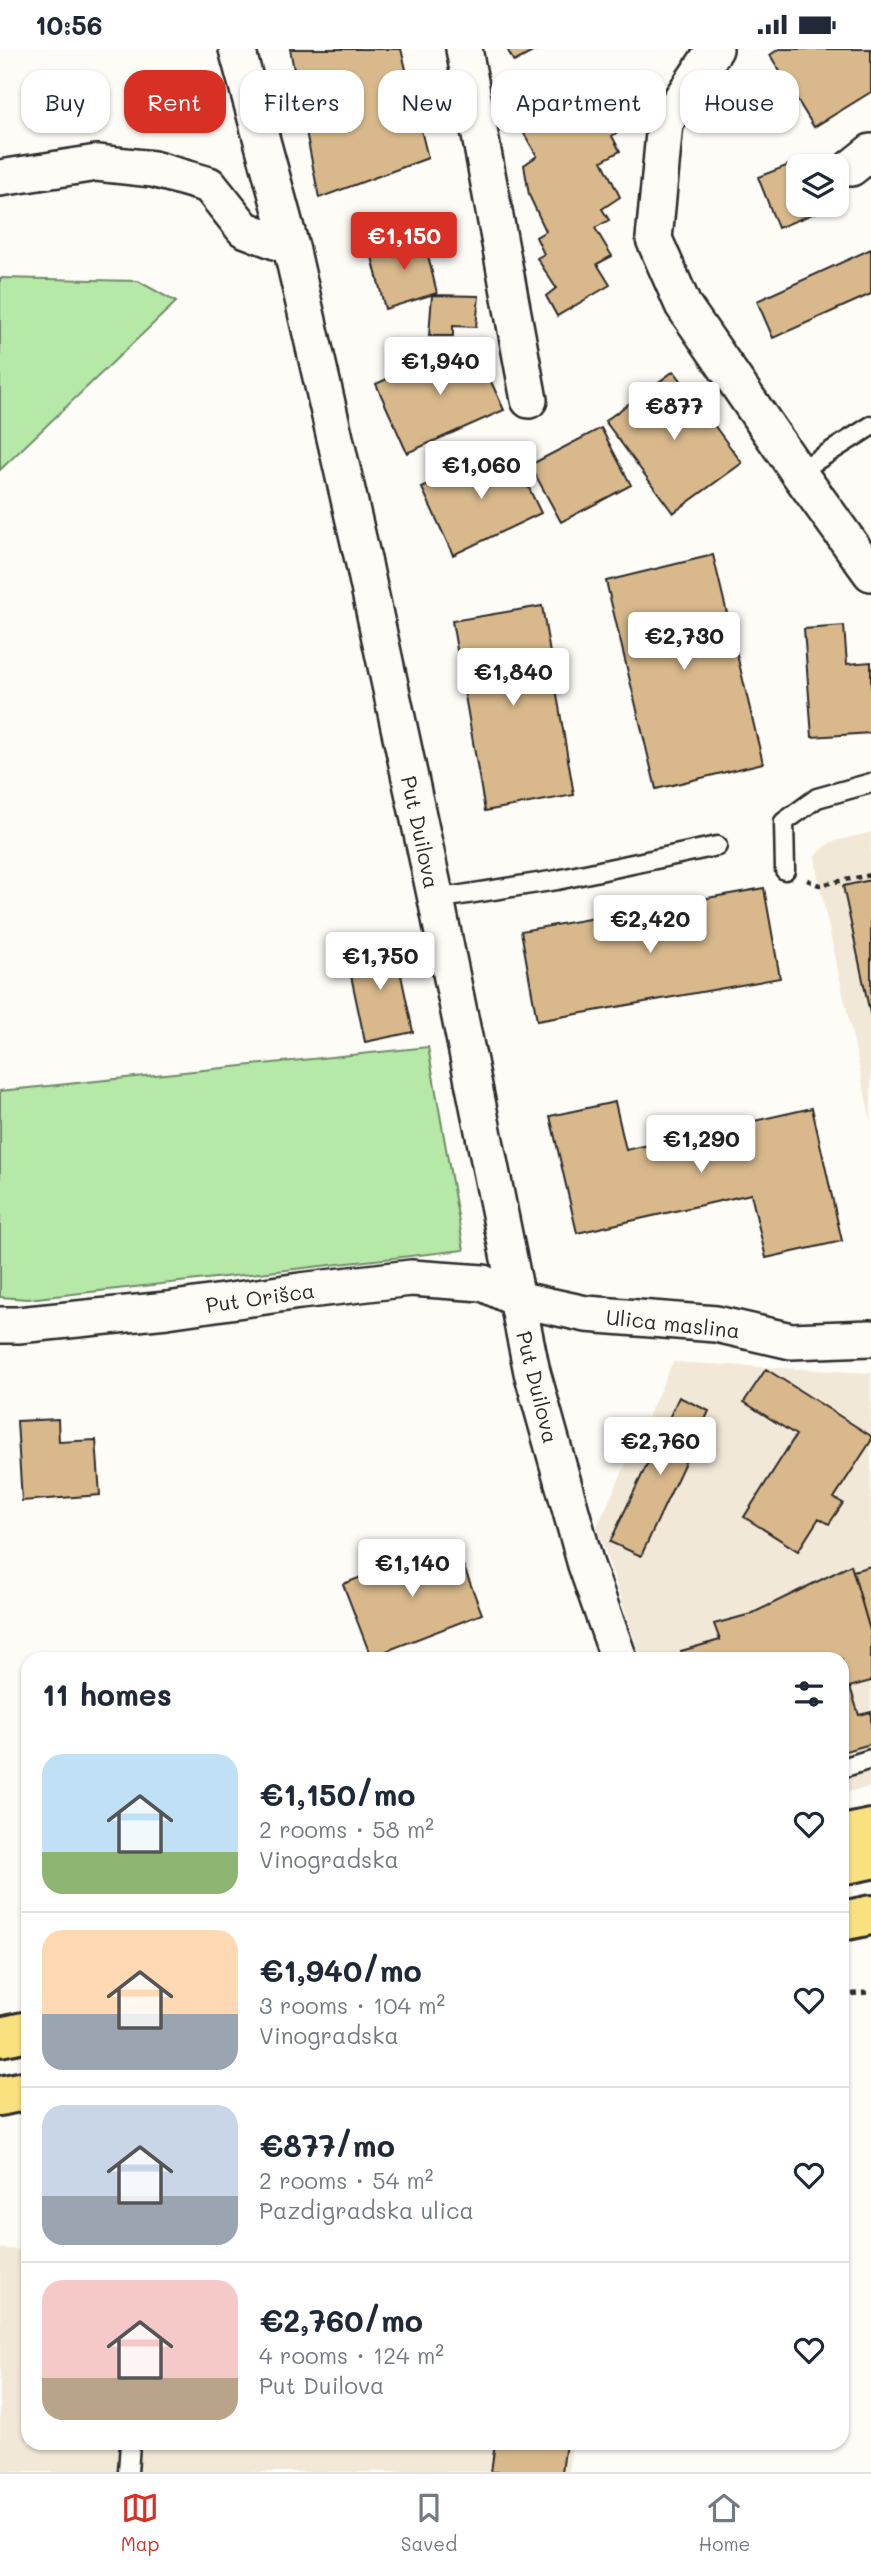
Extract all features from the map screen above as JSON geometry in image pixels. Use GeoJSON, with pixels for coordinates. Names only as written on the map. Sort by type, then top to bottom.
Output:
{"type":"FeatureCollection","features":[{"type":"Feature","properties":{"kind":"highway"},"geometry":{"type":"LineString","coordinates":[[849,1834],[871,1829]]}},
{"type":"Feature","properties":{"kind":"highway"},"geometry":{"type":"LineString","coordinates":[[849,1864],[871,1859]]}},
{"type":"Feature","properties":{"kind":"highway"},"geometry":{"type":"LineString","coordinates":[[849,1920],[871,1915]]}},
{"type":"Feature","properties":{"kind":"highway"},"geometry":{"type":"LineString","coordinates":[[0,2096],[21,2092]]}},
{"type":"Feature","properties":{"kind":"street","name":"Put Duilova"},"geometry":{"type":"LineString","coordinates":[[237,49],[291,247],[364,563],[436,899],[532,1372],[582,1552],[617,1652]]}},
{"type":"Feature","properties":{"kind":"street"},"geometry":{"type":"LineString","coordinates":[[464,49],[529,400]]}},
{"type":"Feature","properties":{"kind":"street"},"geometry":{"type":"LineString","coordinates":[[715,49],[664,123],[654,239],[683,305],[871,573]]}},
{"type":"Feature","properties":{"kind":"street"},"geometry":{"type":"LineString","coordinates":[[0,177],[97,163],[153,169],[209,185],[244,229],[291,247]]}},
{"type":"Feature","properties":{"kind":"street","name":"Put Orišca"},"geometry":{"type":"LineString","coordinates":[[0,1325],[167,1310],[411,1279],[483,1283],[517,1299]]}},
{"type":"Feature","properties":{"kind":"street","name":"Ulica maslina"},"geometry":{"type":"LineString","coordinates":[[517,1299],[586,1314],[716,1324],[791,1341],[871,1338]]}},
{"type":"Feature","properties":{"kind":"lane"},"geometry":{"type":"LineString","coordinates":[[798,472],[871,426]]}},
{"type":"Feature","properties":{"kind":"lane"},"geometry":{"type":"LineString","coordinates":[[785,870],[784,822],[817,798],[871,783]]}},
{"type":"Feature","properties":{"kind":"lane"},"geometry":{"type":"LineString","coordinates":[[436,899],[557,880],[717,846]]}},
{"type":"Feature","properties":{"kind":"lane"},"geometry":{"type":"LineString","coordinates":[[849,1766],[871,1759]]}},
{"type":"Feature","properties":{"kind":"lane"},"geometry":{"type":"LineString","coordinates":[[128,2472],[130,2450]]}},
{"type":"Feature","properties":{"kind":"path"},"geometry":{"type":"LineString","coordinates":[[785,870],[819,885],[871,875]]}},
{"type":"Feature","properties":{"kind":"path"},"geometry":{"type":"LineString","coordinates":[[849,1994],[871,1992]]}},
{"type":"Feature","properties":{"kind":"shaded area"},"geometry":{"type":"Polygon","coordinates":[[[871,832],[871,1121],[815,856],[831,842],[871,832]]]}},
{"type":"Feature","properties":{"kind":"shaded area"},"geometry":{"type":"Polygon","coordinates":[[[673,1362],[871,1373],[871,1787],[849,1792],[849,1652],[639,1652],[597,1527],[673,1362]]]}},
{"type":"Feature","properties":{"kind":"shaded area"},"geometry":{"type":"Polygon","coordinates":[[[0,2249],[21,2250],[21,2450],[571,2450],[569,2472],[0,2472],[0,2249]]]}},
{"type":"Feature","properties":{"kind":"green space"},"geometry":{"type":"Polygon","coordinates":[[[0,278],[138,281],[176,302],[0,470],[0,278]]]}},
{"type":"Feature","properties":{"kind":"green space"},"geometry":{"type":"Polygon","coordinates":[[[428,1047],[464,1250],[28,1299],[0,1297],[0,1091],[428,1047]]]}},
{"type":"Feature","properties":{"kind":"building"},"geometry":{"type":"Polygon","coordinates":[[[290,49],[401,49],[406,70],[378,70],[378,133],[422,133],[428,158],[319,198],[306,133],[364,133],[364,70],[294,70],[290,49]]]}},
{"type":"Feature","properties":{"kind":"building"},"geometry":{"type":"Polygon","coordinates":[[[507,49],[538,49],[514,62],[507,49]]]}},
{"type":"Feature","properties":{"kind":"building"},"geometry":{"type":"Polygon","coordinates":[[[779,49],[871,49],[871,92],[814,127],[799,102],[799,70],[779,70],[770,55],[779,49]]]}},
{"type":"Feature","properties":{"kind":"building"},"geometry":{"type":"Polygon","coordinates":[[[524,133],[616,133],[612,136],[620,151],[602,161],[620,197],[602,209],[609,220],[595,228],[612,256],[597,264],[610,285],[557,316],[546,296],[556,288],[537,258],[544,254],[536,237],[546,231],[529,195],[524,165],[537,156],[524,133]]]}},
{"type":"Feature","properties":{"kind":"building"},"geometry":{"type":"Polygon","coordinates":[[[786,166],[786,217],[805,217],[778,228],[758,177],[786,166]]]}},
{"type":"Feature","properties":{"kind":"building"},"geometry":{"type":"Polygon","coordinates":[[[423,235],[437,293],[385,309],[371,253],[423,235]]]}},
{"type":"Feature","properties":{"kind":"building"},"geometry":{"type":"Polygon","coordinates":[[[871,249],[871,294],[773,338],[757,301],[871,249]]]}},
{"type":"Feature","properties":{"kind":"building"},"geometry":{"type":"Polygon","coordinates":[[[432,295],[479,296],[476,327],[453,326],[453,336],[429,336],[432,295]]]}},
{"type":"Feature","properties":{"kind":"building"},"geometry":{"type":"Polygon","coordinates":[[[472,340],[504,410],[407,453],[376,384],[472,340]]]}},
{"type":"Feature","properties":{"kind":"building"},"geometry":{"type":"Polygon","coordinates":[[[674,371],[742,463],[673,513],[605,421],[674,371]]]}},
{"type":"Feature","properties":{"kind":"building"},"geometry":{"type":"Polygon","coordinates":[[[601,428],[631,485],[561,522],[530,465],[601,428]]]}},
{"type":"Feature","properties":{"kind":"building"},"geometry":{"type":"Polygon","coordinates":[[[509,447],[541,513],[453,555],[422,488],[509,447]]]}},
{"type":"Feature","properties":{"kind":"building"},"geometry":{"type":"Polygon","coordinates":[[[713,555],[763,763],[656,789],[606,581],[713,555]]]}},
{"type":"Feature","properties":{"kind":"building"},"geometry":{"type":"Polygon","coordinates":[[[542,606],[574,795],[485,811],[452,621],[542,606]]]}},
{"type":"Feature","properties":{"kind":"building"},"geometry":{"type":"Polygon","coordinates":[[[844,626],[847,664],[871,662],[871,733],[812,737],[804,629],[844,626]]]}},
{"type":"Feature","properties":{"kind":"building"},"geometry":{"type":"Polygon","coordinates":[[[871,880],[871,1018],[843,886],[871,880]]]}},
{"type":"Feature","properties":{"kind":"building"},"geometry":{"type":"Polygon","coordinates":[[[764,888],[780,978],[537,1021],[521,931],[764,888]]]}},
{"type":"Feature","properties":{"kind":"building"},"geometry":{"type":"Polygon","coordinates":[[[394,942],[413,1032],[365,1042],[346,952],[394,942]]]}},
{"type":"Feature","properties":{"kind":"building"},"geometry":{"type":"Polygon","coordinates":[[[615,1102],[626,1150],[812,1108],[842,1241],[766,1258],[751,1194],[577,1233],[550,1116],[615,1102]]]}},
{"type":"Feature","properties":{"kind":"building"},"geometry":{"type":"Polygon","coordinates":[[[766,1369],[871,1436],[871,1441],[834,1498],[843,1503],[829,1524],[819,1518],[798,1551],[744,1517],[796,1435],[744,1402],[766,1369]]]}},
{"type":"Feature","properties":{"kind":"building"},"geometry":{"type":"Polygon","coordinates":[[[679,1397],[709,1411],[641,1556],[610,1542],[679,1397]]]}},
{"type":"Feature","properties":{"kind":"building"},"geometry":{"type":"Polygon","coordinates":[[[58,1419],[59,1442],[96,1440],[100,1495],[22,1501],[17,1421],[58,1419]]]}},
{"type":"Feature","properties":{"kind":"building"},"geometry":{"type":"Polygon","coordinates":[[[454,1541],[482,1614],[384,1652],[369,1652],[343,1584],[454,1541]]]}},
{"type":"Feature","properties":{"kind":"building"},"geometry":{"type":"Polygon","coordinates":[[[851,1565],[871,1634],[871,1681],[849,1687],[849,1652],[682,1652],[720,1640],[714,1624],[751,1614],[851,1565]]]}},
{"type":"Feature","properties":{"kind":"building"},"geometry":{"type":"Polygon","coordinates":[[[871,1566],[871,1634],[853,1571],[871,1566]]]}},
{"type":"Feature","properties":{"kind":"building"},"geometry":{"type":"Polygon","coordinates":[[[849,1687],[859,1715],[871,1712],[871,1744],[849,1750],[849,1687]]]}},
{"type":"Feature","properties":{"kind":"building"},"geometry":{"type":"Polygon","coordinates":[[[494,2450],[565,2450],[562,2472],[491,2472],[494,2450]]]}}]}
